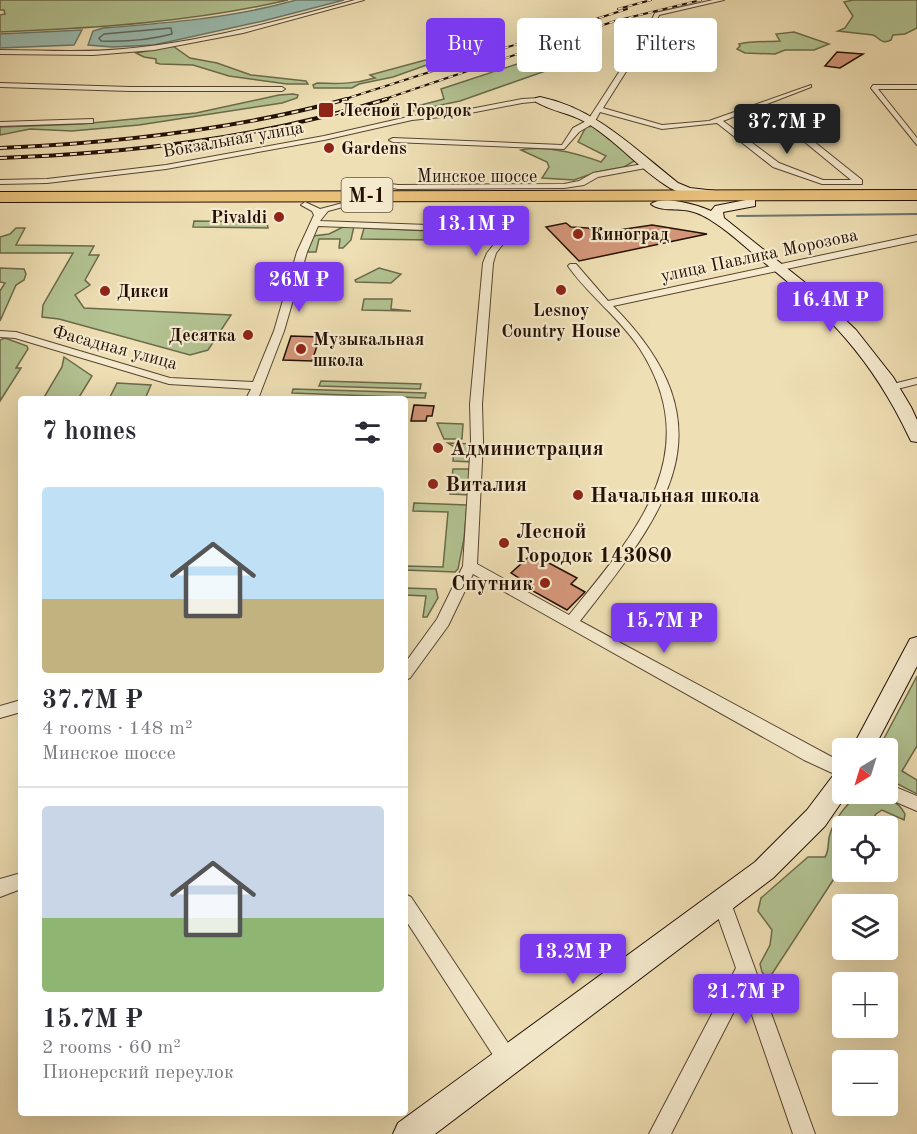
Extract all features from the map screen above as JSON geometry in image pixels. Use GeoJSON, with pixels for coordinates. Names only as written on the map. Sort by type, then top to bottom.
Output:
{"type":"FeatureCollection","features":[{"type":"Feature","properties":{"kind":"highway","name":"Минское шоссе"},"geometry":{"type":"LineString","coordinates":[[0,197],[917,195]]}},
{"type":"Feature","properties":{"kind":"highway","name":"Минское шоссе"},"geometry":{"type":"LineString","coordinates":[[0,205],[313,215],[340,205],[917,203]]}},
{"type":"Feature","properties":{"kind":"street"},"geometry":{"type":"LineString","coordinates":[[0,52],[88,53],[141,49],[283,22],[361,0]]}},
{"type":"Feature","properties":{"kind":"street"},"geometry":{"type":"LineString","coordinates":[[393,140],[564,147],[576,130],[591,121],[657,14],[721,0]]}},
{"type":"Feature","properties":{"kind":"street"},"geometry":{"type":"LineString","coordinates":[[0,85],[130,89],[282,89]]}},
{"type":"Feature","properties":{"kind":"street"},"geometry":{"type":"LineString","coordinates":[[597,109],[662,127],[719,121],[809,87]]}},
{"type":"Feature","properties":{"kind":"street"},"geometry":{"type":"LineString","coordinates":[[917,87],[873,87],[917,143]]}},
{"type":"Feature","properties":{"kind":"street"},"geometry":{"type":"LineString","coordinates":[[540,100],[560,103],[591,121],[674,185],[697,194],[734,195]]}},
{"type":"Feature","properties":{"kind":"street","name":"Вокзальная улица"},"geometry":{"type":"LineString","coordinates":[[0,182],[47,181],[166,167],[327,137],[412,118],[540,100]]}},
{"type":"Feature","properties":{"kind":"street"},"geometry":{"type":"LineString","coordinates":[[719,121],[776,165],[822,182],[860,182],[762,104]]}},
{"type":"Feature","properties":{"kind":"street"},"geometry":{"type":"LineString","coordinates":[[0,124],[90,121]]}},
{"type":"Feature","properties":{"kind":"street"},"geometry":{"type":"LineString","coordinates":[[363,182],[380,187],[564,186],[607,172],[648,165]]}},
{"type":"Feature","properties":{"kind":"street"},"geometry":{"type":"LineString","coordinates":[[636,196],[671,190],[674,185]]}},
{"type":"Feature","properties":{"kind":"street"},"geometry":{"type":"LineString","coordinates":[[719,220],[716,213],[719,209],[751,203]]}},
{"type":"Feature","properties":{"kind":"street"},"geometry":{"type":"LineString","coordinates":[[657,204],[693,208],[719,220],[780,268],[847,327],[893,387],[917,438]]}},
{"type":"Feature","properties":{"kind":"street"},"geometry":{"type":"LineString","coordinates":[[253,396],[284,314],[313,215],[509,231],[492,253],[488,263],[476,404],[477,441],[471,566],[443,622],[408,670]]}},
{"type":"Feature","properties":{"kind":"street","name":"улица Павлика Морозова"},"geometry":{"type":"LineString","coordinates":[[607,304],[917,238]]}},
{"type":"Feature","properties":{"kind":"street"},"geometry":{"type":"LineString","coordinates":[[572,621],[628,551],[654,511],[664,486],[675,439],[675,424],[670,403],[658,369],[640,341],[573,266]]}},
{"type":"Feature","properties":{"kind":"street","name":"Фасадная улица"},"geometry":{"type":"LineString","coordinates":[[0,334],[15,335],[169,381],[258,386]]}},
{"type":"Feature","properties":{"kind":"street"},"geometry":{"type":"LineString","coordinates":[[893,387],[917,381]]}},
{"type":"Feature","properties":{"kind":"street"},"geometry":{"type":"LineString","coordinates":[[471,566],[832,766]]}},
{"type":"Feature","properties":{"kind":"street"},"geometry":{"type":"LineString","coordinates":[[868,738],[917,645]]}},
{"type":"Feature","properties":{"kind":"street"},"geometry":{"type":"LineString","coordinates":[[0,712],[18,707]]}},
{"type":"Feature","properties":{"kind":"street"},"geometry":{"type":"LineString","coordinates":[[409,1134],[722,903],[784,851],[816,818],[832,795]]}},
{"type":"Feature","properties":{"kind":"street"},"geometry":{"type":"LineString","coordinates":[[898,795],[917,804]]}},
{"type":"Feature","properties":{"kind":"street"},"geometry":{"type":"LineString","coordinates":[[0,888],[18,882]]}},
{"type":"Feature","properties":{"kind":"street"},"geometry":{"type":"LineString","coordinates":[[722,903],[804,1134]]}},
{"type":"Feature","properties":{"kind":"street"},"geometry":{"type":"LineString","coordinates":[[408,908],[509,1062]]}},
{"type":"Feature","properties":{"kind":"street"},"geometry":{"type":"LineString","coordinates":[[660,1134],[746,968]]}},
{"type":"Feature","properties":{"kind":"green space"},"geometry":{"type":"Polygon","coordinates":[[[0,0],[288,0],[217,14],[145,23],[0,32],[0,15],[5,14],[4,10],[0,10],[0,0]]]}},
{"type":"Feature","properties":{"kind":"green space"},"geometry":{"type":"Polygon","coordinates":[[[917,0],[917,28],[905,34],[893,35],[891,40],[885,42],[873,35],[838,31],[845,28],[853,16],[844,2],[917,0]]]}},
{"type":"Feature","properties":{"kind":"green space"},"geometry":{"type":"Polygon","coordinates":[[[794,32],[829,44],[814,50],[785,50],[775,54],[745,53],[737,49],[739,44],[780,41],[776,34],[794,32]]]}},
{"type":"Feature","properties":{"kind":"green space"},"geometry":{"type":"Polygon","coordinates":[[[173,46],[190,58],[217,63],[251,75],[306,81],[308,84],[287,84],[229,76],[193,65],[160,64],[156,63],[156,59],[136,53],[173,46]]]}},
{"type":"Feature","properties":{"kind":"green space"},"geometry":{"type":"Polygon","coordinates":[[[426,60],[426,65],[352,88],[314,88],[313,85],[375,78],[370,75],[426,60]]]}},
{"type":"Feature","properties":{"kind":"green space"},"geometry":{"type":"Polygon","coordinates":[[[517,64],[517,72],[542,72],[460,101],[413,111],[410,108],[444,99],[441,89],[493,72],[505,72],[505,68],[517,64]]]}},
{"type":"Feature","properties":{"kind":"green space"},"geometry":{"type":"Polygon","coordinates":[[[293,94],[298,95],[297,98],[282,103],[139,125],[72,131],[30,129],[0,135],[0,127],[81,124],[196,113],[293,94]]]}},
{"type":"Feature","properties":{"kind":"green space"},"geometry":{"type":"Polygon","coordinates":[[[594,126],[636,160],[624,167],[597,172],[574,180],[542,178],[549,167],[547,162],[521,150],[541,148],[561,151],[601,162],[606,156],[578,142],[586,127],[594,126]]]}},
{"type":"Feature","properties":{"kind":"green space"},"geometry":{"type":"Polygon","coordinates":[[[194,221],[267,222],[268,228],[193,227],[194,221]]]}},
{"type":"Feature","properties":{"kind":"green space"},"geometry":{"type":"Polygon","coordinates":[[[345,226],[354,226],[351,240],[343,248],[339,248],[340,239],[319,239],[316,252],[307,252],[313,236],[329,234],[345,226]]]}},
{"type":"Feature","properties":{"kind":"green space"},"geometry":{"type":"Polygon","coordinates":[[[16,228],[25,228],[16,245],[94,246],[89,255],[99,255],[85,280],[90,285],[75,295],[84,308],[231,315],[208,350],[190,355],[59,319],[42,317],[43,305],[73,253],[0,253],[0,237],[10,234],[16,228]]]}},
{"type":"Feature","properties":{"kind":"green space"},"geometry":{"type":"Polygon","coordinates":[[[364,228],[433,231],[432,240],[361,239],[364,228]]]}},
{"type":"Feature","properties":{"kind":"green space"},"geometry":{"type":"Polygon","coordinates":[[[0,268],[24,269],[26,274],[24,280],[16,285],[0,321],[0,291],[5,283],[0,282],[0,268]]]}},
{"type":"Feature","properties":{"kind":"green space"},"geometry":{"type":"Polygon","coordinates":[[[379,268],[401,274],[391,283],[356,282],[355,280],[379,268]]]}},
{"type":"Feature","properties":{"kind":"green space"},"geometry":{"type":"Polygon","coordinates":[[[364,299],[392,299],[391,309],[411,311],[362,310],[364,299]]]}},
{"type":"Feature","properties":{"kind":"green space"},"geometry":{"type":"Polygon","coordinates":[[[5,338],[27,346],[28,349],[16,368],[21,368],[0,401],[0,340],[5,338]]]}},
{"type":"Feature","properties":{"kind":"green space"},"geometry":{"type":"Polygon","coordinates":[[[64,357],[92,376],[80,396],[45,396],[62,367],[64,357]]]}},
{"type":"Feature","properties":{"kind":"green space"},"geometry":{"type":"Polygon","coordinates":[[[321,381],[421,384],[420,389],[319,386],[321,381]]]}},
{"type":"Feature","properties":{"kind":"green space"},"geometry":{"type":"Polygon","coordinates":[[[117,383],[151,385],[146,396],[110,396],[117,383]]]}},
{"type":"Feature","properties":{"kind":"green space"},"geometry":{"type":"Polygon","coordinates":[[[293,389],[426,393],[425,398],[292,393],[293,389]]]}},
{"type":"Feature","properties":{"kind":"green space"},"geometry":{"type":"Polygon","coordinates":[[[437,423],[463,424],[462,439],[444,439],[437,423]]]}},
{"type":"Feature","properties":{"kind":"green space"},"geometry":{"type":"Polygon","coordinates":[[[448,443],[472,444],[471,462],[453,461],[454,447],[448,443]]]}},
{"type":"Feature","properties":{"kind":"green space"},"geometry":{"type":"Polygon","coordinates":[[[453,469],[470,469],[470,495],[450,494],[453,469]]]}},
{"type":"Feature","properties":{"kind":"green space"},"geometry":{"type":"Polygon","coordinates":[[[414,503],[467,505],[464,539],[458,569],[455,572],[408,570],[408,566],[443,567],[448,512],[413,511],[414,503]]]}},
{"type":"Feature","properties":{"kind":"green space"},"geometry":{"type":"Polygon","coordinates":[[[408,588],[436,589],[438,598],[427,617],[423,617],[426,596],[408,595],[408,588]]]}},
{"type":"Feature","properties":{"kind":"green space"},"geometry":{"type":"Polygon","coordinates":[[[917,676],[917,746],[902,771],[917,780],[917,794],[898,784],[898,738],[884,738],[917,676]]]}},
{"type":"Feature","properties":{"kind":"green space"},"geometry":{"type":"Polygon","coordinates":[[[897,804],[905,814],[904,820],[882,810],[875,816],[840,816],[847,805],[897,804]]]}},
{"type":"Feature","properties":{"kind":"green space"},"geometry":{"type":"Polygon","coordinates":[[[832,828],[832,882],[768,980],[760,964],[770,945],[772,930],[758,911],[761,898],[808,857],[825,857],[832,828]]]}},
{"type":"Feature","properties":{"kind":"water"},"geometry":{"type":"Polygon","coordinates":[[[296,0],[344,0],[154,45],[112,47],[88,45],[93,31],[103,28],[176,22],[248,11],[296,0]]]}},
{"type":"Feature","properties":{"kind":"water"},"geometry":{"type":"Polygon","coordinates":[[[82,30],[74,45],[0,48],[0,34],[82,30]]]}},
{"type":"Feature","properties":{"kind":"building"},"geometry":{"type":"Polygon","coordinates":[[[837,52],[863,54],[840,68],[825,66],[837,52]]]}},
{"type":"Feature","properties":{"kind":"building"},"geometry":{"type":"Polygon","coordinates":[[[566,223],[571,227],[588,228],[599,233],[652,225],[707,234],[579,261],[546,227],[566,223]]]}},
{"type":"Feature","properties":{"kind":"building","name":"Музыкальная школа"},"geometry":{"type":"Polygon","coordinates":[[[291,336],[320,337],[312,361],[283,360],[291,336]]]}},
{"type":"Feature","properties":{"kind":"building"},"geometry":{"type":"Polygon","coordinates":[[[414,405],[434,406],[432,416],[427,416],[426,421],[411,421],[414,405]]]}},
{"type":"Feature","properties":{"kind":"building","name":"Спутник"},"geometry":{"type":"Polygon","coordinates":[[[532,554],[577,578],[571,584],[585,592],[567,610],[515,581],[519,578],[511,573],[532,554]]]}},
{"type":"Feature","properties":{"kind":"waterway"},"geometry":{"type":"LineString","coordinates":[[737,216],[917,214]]}},
{"type":"Feature","properties":{"kind":"railway"},"geometry":{"type":"LineString","coordinates":[[618,9],[651,0]]}},
{"type":"Feature","properties":{"kind":"railway"},"geometry":{"type":"LineString","coordinates":[[382,100],[615,21],[701,0]]}},
{"type":"Feature","properties":{"kind":"railway"},"geometry":{"type":"LineString","coordinates":[[342,100],[627,9]]}},
{"type":"Feature","properties":{"kind":"railway"},"geometry":{"type":"LineString","coordinates":[[0,148],[88,143],[218,127],[347,99]]}},
{"type":"Feature","properties":{"kind":"railway"},"geometry":{"type":"LineString","coordinates":[[0,158],[98,152],[195,141],[292,124],[387,99]]}},
{"type":"Feature","properties":{"kind":"place","name":"Лесной Городок"},"geometry":{"type":"Point","coordinates":[326,110]}},
{"type":"Feature","properties":{"kind":"place","name":"Gardens"},"geometry":{"type":"Point","coordinates":[329,148]}},
{"type":"Feature","properties":{"kind":"place","name":"Pivaldi"},"geometry":{"type":"Point","coordinates":[279,217]}},
{"type":"Feature","properties":{"kind":"place","name":"Киноград"},"geometry":{"type":"Point","coordinates":[578,234]}},
{"type":"Feature","properties":{"kind":"place","name":"Lesnoy Country House"},"geometry":{"type":"Point","coordinates":[561,290]}},
{"type":"Feature","properties":{"kind":"place","name":"Дикси"},"geometry":{"type":"Point","coordinates":[105,291]}},
{"type":"Feature","properties":{"kind":"place","name":"Десятка"},"geometry":{"type":"Point","coordinates":[248,335]}},
{"type":"Feature","properties":{"kind":"place","name":"Музыкальная школа"},"geometry":{"type":"Point","coordinates":[301,349]}},
{"type":"Feature","properties":{"kind":"place","name":"Администрация"},"geometry":{"type":"Point","coordinates":[438,448]}},
{"type":"Feature","properties":{"kind":"place","name":"Виталия"},"geometry":{"type":"Point","coordinates":[433,484]}},
{"type":"Feature","properties":{"kind":"place","name":"Начальная школа"},"geometry":{"type":"Point","coordinates":[578,495]}},
{"type":"Feature","properties":{"kind":"place","name":"Лесной Городок 143080"},"geometry":{"type":"Point","coordinates":[504,543]}},
{"type":"Feature","properties":{"kind":"place","name":"Спутник"},"geometry":{"type":"Point","coordinates":[545,583]}}]}
